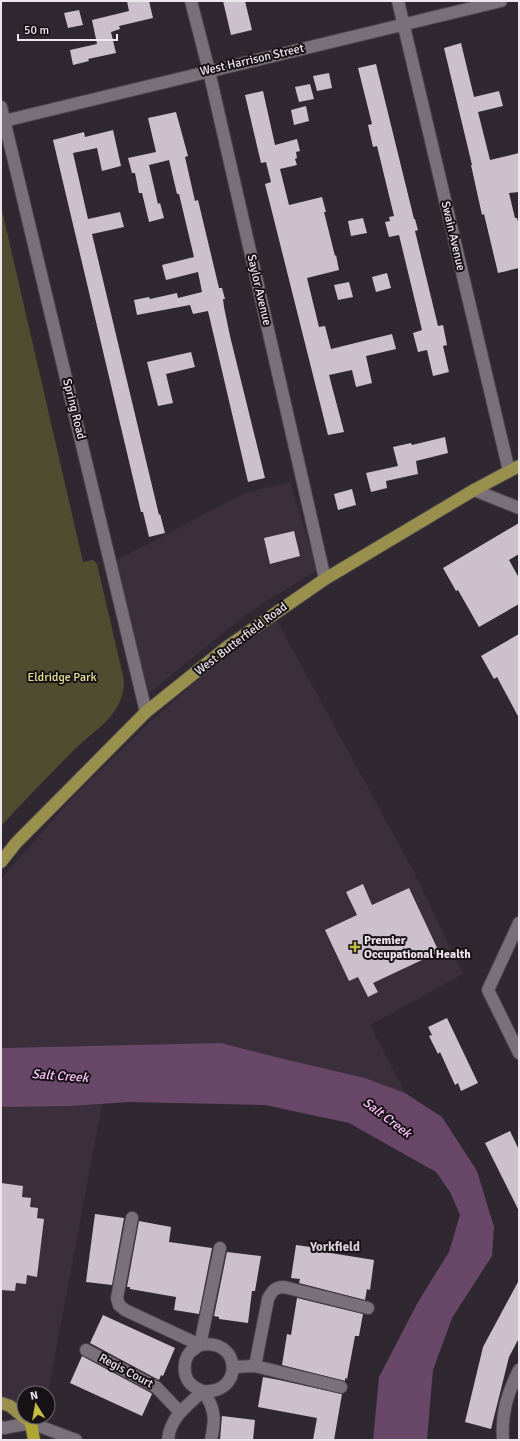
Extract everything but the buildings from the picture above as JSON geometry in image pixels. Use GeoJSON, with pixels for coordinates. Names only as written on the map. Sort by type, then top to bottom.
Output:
{"type":"FeatureCollection","features":[{"type":"Feature","properties":{"kind":"highway"},"geometry":{"type":"LineString","coordinates":[[31,1425],[34,1440]]}},
{"type":"Feature","properties":{"kind":"main road","name":"West Butterfield Road"},"geometry":{"type":"LineString","coordinates":[[1,862],[16,843],[146,712],[227,647],[325,579],[474,490],[514,468]]}},
{"type":"Feature","properties":{"kind":"main road"},"geometry":{"type":"LineString","coordinates":[[1,1403],[10,1406],[16,1411]]}},
{"type":"Feature","properties":{"kind":"street","name":"Saylor Avenue"},"geometry":{"type":"LineString","coordinates":[[191,1],[325,579]]}},
{"type":"Feature","properties":{"kind":"street","name":"Swain Avenue"},"geometry":{"type":"LineString","coordinates":[[398,1],[514,468]]}},
{"type":"Feature","properties":{"kind":"street","name":"West Harrison Street"},"geometry":{"type":"LineString","coordinates":[[4,121],[208,70],[501,1]]}},
{"type":"Feature","properties":{"kind":"street","name":"Spring Road"},"geometry":{"type":"LineString","coordinates":[[1,107],[146,712]]}},
{"type":"Feature","properties":{"kind":"street"},"geometry":{"type":"LineString","coordinates":[[474,490],[519,508]]}},
{"type":"Feature","properties":{"kind":"street"},"geometry":{"type":"LineString","coordinates":[[519,923],[488,990],[519,1054]]}},
{"type":"Feature","properties":{"kind":"street"},"geometry":{"type":"LineString","coordinates":[[132,1218],[117,1298],[119,1305],[125,1310],[197,1347]]}},
{"type":"Feature","properties":{"kind":"street"},"geometry":{"type":"LineString","coordinates":[[197,1347],[220,1248]]}},
{"type":"Feature","properties":{"kind":"street"},"geometry":{"type":"LineString","coordinates":[[255,1366],[268,1299],[272,1291],[278,1287],[284,1287],[368,1308]]}},
{"type":"Feature","properties":{"kind":"street"},"geometry":{"type":"LineString","coordinates":[[207,1344],[220,1346],[229,1354],[233,1366],[232,1373],[226,1384],[215,1391],[203,1391],[193,1386],[186,1375],[185,1363],[191,1352],[197,1347],[207,1344]]}},
{"type":"Feature","properties":{"kind":"street","name":"Regis Court"},"geometry":{"type":"LineString","coordinates":[[86,1350],[156,1387],[180,1412]]}},
{"type":"Feature","properties":{"kind":"street"},"geometry":{"type":"LineString","coordinates":[[233,1366],[255,1366],[341,1388]]}},
{"type":"Feature","properties":{"kind":"street"},"geometry":{"type":"LineString","coordinates":[[503,1440],[502,1423],[510,1389],[519,1370]]}},
{"type":"Feature","properties":{"kind":"street"},"geometry":{"type":"LineString","coordinates":[[168,1440],[169,1429],[180,1412],[203,1391]]}},
{"type":"Feature","properties":{"kind":"street"},"geometry":{"type":"LineString","coordinates":[[203,1391],[213,1411],[215,1423],[211,1440]]}},
{"type":"Feature","properties":{"kind":"street"},"geometry":{"type":"LineString","coordinates":[[1,1427],[4,1428],[20,1425]]}},
{"type":"Feature","properties":{"kind":"street"},"geometry":{"type":"LineString","coordinates":[[36,1425],[76,1440]]}},
{"type":"Feature","properties":{"kind":"shaded area"},"geometry":{"type":"Polygon","coordinates":[[[290,482],[317,570],[248,613],[149,693],[115,561],[245,493],[290,482]]]}},
{"type":"Feature","properties":{"kind":"shaded area"},"geometry":{"type":"Polygon","coordinates":[[[276,619],[414,872],[463,974],[370,1025],[405,1093],[365,1078],[221,1043],[1,1048],[1,879],[74,796],[151,721],[214,666],[276,619]]]}},
{"type":"Feature","properties":{"kind":"shaded area"},"geometry":{"type":"Polygon","coordinates":[[[102,1104],[49,1385],[16,1385],[16,1403],[1,1397],[1,1106],[70,1106],[102,1104]]]}},
{"type":"Feature","properties":{"kind":"green space","name":"Eldridge Park"},"geometry":{"type":"Polygon","coordinates":[[[1,206],[83,562],[93,560],[97,564],[124,680],[121,698],[112,715],[75,749],[1,826],[1,206]]]}},
{"type":"Feature","properties":{"kind":"water","name":"Salt Creek"},"geometry":{"type":"Polygon","coordinates":[[[221,1043],[365,1078],[405,1093],[442,1117],[477,1171],[494,1227],[492,1256],[452,1318],[433,1370],[427,1440],[373,1440],[379,1377],[418,1302],[449,1252],[460,1215],[450,1192],[436,1172],[349,1123],[265,1105],[129,1102],[70,1106],[1,1106],[1,1048],[221,1043]]]}},
{"type":"Feature","properties":{"kind":"place","name":"Premier Occupational Health"},"geometry":{"type":"Point","coordinates":[355,947]}},
{"type":"Feature","properties":{"kind":"district","name":"Yorkfield"},"geometry":{"type":"Point","coordinates":[335,1247]}}]}
